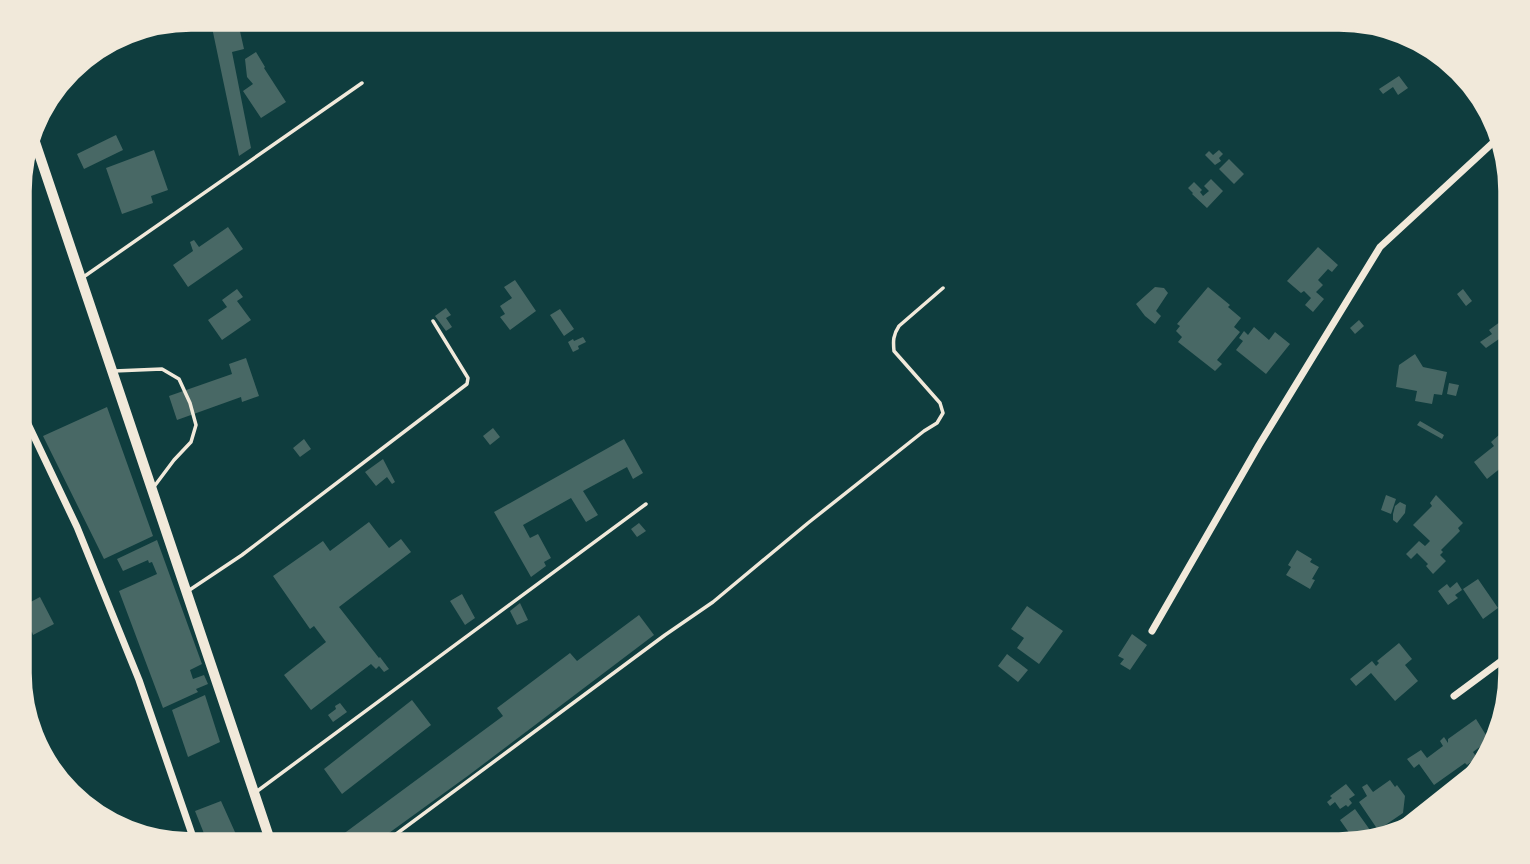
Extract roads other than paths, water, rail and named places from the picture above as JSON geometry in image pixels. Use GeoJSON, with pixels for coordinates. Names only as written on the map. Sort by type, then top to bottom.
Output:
{"type":"FeatureCollection","features":[{"type":"Feature","properties":{"kind":"street"},"geometry":{"type":"LineString","coordinates":[[1152,631],[1259,445],[1380,247],[1493,143]]}},
{"type":"Feature","properties":{"kind":"street"},"geometry":{"type":"LineString","coordinates":[[36,145],[268,834]]}},
{"type":"Feature","properties":{"kind":"street"},"geometry":{"type":"LineString","coordinates":[[30,428],[77,527],[134,667],[192,834]]}},
{"type":"Feature","properties":{"kind":"street"},"geometry":{"type":"LineString","coordinates":[[1454,696],[1500,662]]}},
{"type":"Feature","properties":{"kind":"street"},"geometry":{"type":"LineString","coordinates":[[1411,817],[1464,775]]}},
{"type":"Feature","properties":{"kind":"lane"},"geometry":{"type":"LineString","coordinates":[[81,280],[362,83]]}},
{"type":"Feature","properties":{"kind":"lane"},"geometry":{"type":"LineString","coordinates":[[396,834],[713,602],[808,523],[937,423],[943,413],[940,403],[894,352],[892,340],[899,326],[943,288]]}},
{"type":"Feature","properties":{"kind":"lane"},"geometry":{"type":"LineString","coordinates":[[186,593],[252,547],[467,384],[468,379],[433,321]]}},
{"type":"Feature","properties":{"kind":"lane"},"geometry":{"type":"LineString","coordinates":[[111,371],[162,369],[179,379],[190,403],[196,425],[191,442],[152,490]]}},
{"type":"Feature","properties":{"kind":"lane"},"geometry":{"type":"LineString","coordinates":[[254,793],[646,504]]}}]}
